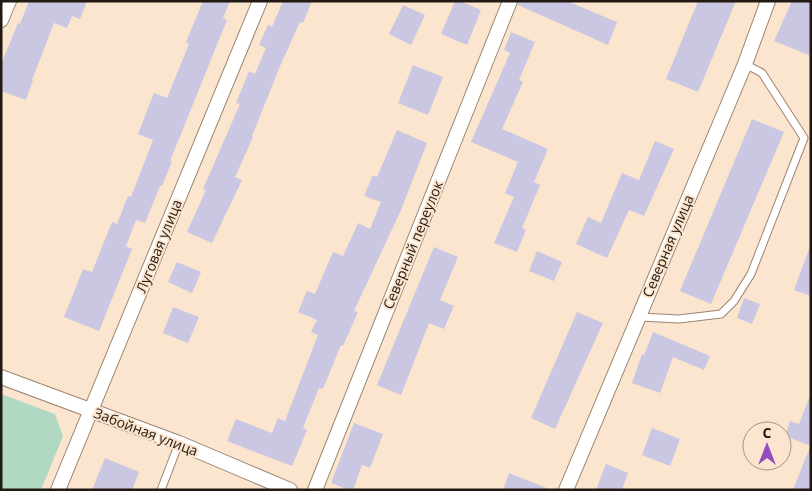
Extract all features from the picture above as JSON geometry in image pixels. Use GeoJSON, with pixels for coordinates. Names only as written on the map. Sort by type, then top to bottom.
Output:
{"type":"FeatureCollection","features":[{"type":"Feature","properties":{"kind":"street"},"geometry":{"type":"LineString","coordinates":[[1,20],[8,1]]}},
{"type":"Feature","properties":{"kind":"street","name":"Луговая улица"},"geometry":{"type":"LineString","coordinates":[[58,490],[260,1]]}},
{"type":"Feature","properties":{"kind":"street","name":"Северный переулок"},"geometry":{"type":"LineString","coordinates":[[315,490],[510,1]]}},
{"type":"Feature","properties":{"kind":"street","name":"Северная улица"},"geometry":{"type":"LineString","coordinates":[[566,490],[745,64],[768,1]]}},
{"type":"Feature","properties":{"kind":"street","name":"Забойная улица"},"geometry":{"type":"LineString","coordinates":[[1,377],[91,412],[179,443],[290,490]]}},
{"type":"Feature","properties":{"kind":"lane"},"geometry":{"type":"LineString","coordinates":[[638,317],[679,319],[721,314],[734,301],[750,274],[804,138],[762,73],[745,64]]}},
{"type":"Feature","properties":{"kind":"lane"},"geometry":{"type":"LineString","coordinates":[[161,490],[179,443]]}},
{"type":"Feature","properties":{"kind":"green space"},"geometry":{"type":"Polygon","coordinates":[[[1,394],[55,414],[63,436],[41,490],[1,490],[1,394]]]}},
{"type":"Feature","properties":{"kind":"building"},"geometry":{"type":"Polygon","coordinates":[[[29,1],[87,1],[80,19],[72,16],[67,28],[54,23],[26,100],[1,91],[1,65],[29,1]]]}},
{"type":"Feature","properties":{"kind":"building"},"geometry":{"type":"Polygon","coordinates":[[[203,1],[230,1],[223,18],[227,20],[170,161],[172,161],[162,186],[160,186],[145,223],[136,220],[126,246],[132,249],[99,331],[64,317],[83,269],[92,272],[112,222],[117,224],[128,196],[131,197],[153,140],[138,134],[154,93],[167,98],[189,44],[186,42],[203,1]]]}},
{"type":"Feature","properties":{"kind":"building"},"geometry":{"type":"Polygon","coordinates":[[[283,1],[312,1],[303,23],[300,22],[281,64],[253,137],[235,177],[242,180],[212,243],[187,232],[206,190],[203,189],[240,104],[236,103],[249,71],[255,74],[266,48],[259,45],[268,25],[272,27],[283,1]]]}},
{"type":"Feature","properties":{"kind":"building"},"geometry":{"type":"Polygon","coordinates":[[[455,1],[460,1],[481,10],[467,45],[441,34],[455,1]]]}},
{"type":"Feature","properties":{"kind":"building"},"geometry":{"type":"Polygon","coordinates":[[[519,1],[567,1],[617,22],[608,45],[518,5],[519,1]]]}},
{"type":"Feature","properties":{"kind":"building"},"geometry":{"type":"Polygon","coordinates":[[[698,1],[736,1],[698,92],[666,79],[698,1]]]}},
{"type":"Feature","properties":{"kind":"building"},"geometry":{"type":"Polygon","coordinates":[[[792,1],[811,1],[811,56],[774,41],[792,1]]]}},
{"type":"Feature","properties":{"kind":"building"},"geometry":{"type":"Polygon","coordinates":[[[403,5],[425,15],[411,45],[389,34],[403,5]]]}},
{"type":"Feature","properties":{"kind":"building"},"geometry":{"type":"Polygon","coordinates":[[[511,32],[535,42],[519,80],[523,82],[502,129],[548,149],[534,182],[540,185],[522,228],[526,230],[517,252],[494,243],[514,197],[505,193],[518,162],[471,142],[510,53],[504,50],[511,32]]]}},
{"type":"Feature","properties":{"kind":"building"},"geometry":{"type":"Polygon","coordinates":[[[413,65],[443,77],[428,115],[398,103],[413,65]]]}},
{"type":"Feature","properties":{"kind":"building"},"geometry":{"type":"Polygon","coordinates":[[[752,119],[784,132],[711,304],[680,291],[752,119]]]}},
{"type":"Feature","properties":{"kind":"building"},"geometry":{"type":"Polygon","coordinates":[[[397,130],[427,143],[401,210],[354,311],[358,312],[343,346],[341,345],[323,389],[319,388],[303,428],[307,430],[292,466],[227,441],[236,419],[272,433],[278,418],[285,421],[318,335],[311,332],[317,320],[298,312],[307,291],[315,294],[333,252],[343,256],[358,223],[370,229],[381,202],[364,196],[373,175],[377,177],[397,130]]]}},
{"type":"Feature","properties":{"kind":"building"},"geometry":{"type":"Polygon","coordinates":[[[655,141],[674,149],[644,216],[629,210],[607,258],[576,244],[588,217],[601,223],[622,173],[639,180],[655,141]]]}},
{"type":"Feature","properties":{"kind":"building"},"geometry":{"type":"Polygon","coordinates":[[[434,247],[458,257],[440,300],[454,306],[444,329],[429,323],[401,395],[377,385],[434,247]]]}},
{"type":"Feature","properties":{"kind":"building"},"geometry":{"type":"Polygon","coordinates":[[[809,249],[811,249],[811,296],[794,290],[809,249]]]}},
{"type":"Feature","properties":{"kind":"building"},"geometry":{"type":"Polygon","coordinates":[[[537,251],[562,262],[554,281],[529,271],[537,251]]]}},
{"type":"Feature","properties":{"kind":"building"},"geometry":{"type":"Polygon","coordinates":[[[177,262],[201,272],[192,293],[168,282],[177,262]]]}},
{"type":"Feature","properties":{"kind":"building"},"geometry":{"type":"Polygon","coordinates":[[[744,298],[760,304],[752,324],[737,318],[744,298]]]}},
{"type":"Feature","properties":{"kind":"building"},"geometry":{"type":"Polygon","coordinates":[[[173,307],[199,317],[188,343],[163,333],[173,307]]]}},
{"type":"Feature","properties":{"kind":"building"},"geometry":{"type":"Polygon","coordinates":[[[577,312],[603,323],[555,429],[531,418],[577,312]]]}},
{"type":"Feature","properties":{"kind":"building"},"geometry":{"type":"Polygon","coordinates":[[[653,332],[710,356],[704,370],[673,357],[660,393],[632,383],[642,354],[644,355],[653,332]]]}},
{"type":"Feature","properties":{"kind":"building"},"geometry":{"type":"Polygon","coordinates":[[[809,398],[811,398],[811,446],[792,439],[792,422],[799,424],[809,398]]]}},
{"type":"Feature","properties":{"kind":"building"},"geometry":{"type":"Polygon","coordinates":[[[354,423],[383,434],[370,468],[362,465],[353,490],[349,490],[331,483],[354,423]]]}},
{"type":"Feature","properties":{"kind":"building"},"geometry":{"type":"Polygon","coordinates":[[[652,428],[680,439],[670,466],[642,455],[652,428]]]}},
{"type":"Feature","properties":{"kind":"building"},"geometry":{"type":"Polygon","coordinates":[[[810,447],[811,490],[793,490],[810,447]]]}},
{"type":"Feature","properties":{"kind":"building"},"geometry":{"type":"Polygon","coordinates":[[[105,458],[139,472],[132,490],[92,490],[105,458]]]}},
{"type":"Feature","properties":{"kind":"building"},"geometry":{"type":"Polygon","coordinates":[[[606,464],[628,473],[622,490],[596,490],[606,464]]]}},
{"type":"Feature","properties":{"kind":"building"},"geometry":{"type":"Polygon","coordinates":[[[509,473],[549,489],[549,490],[503,490],[509,473]]]}}]}
